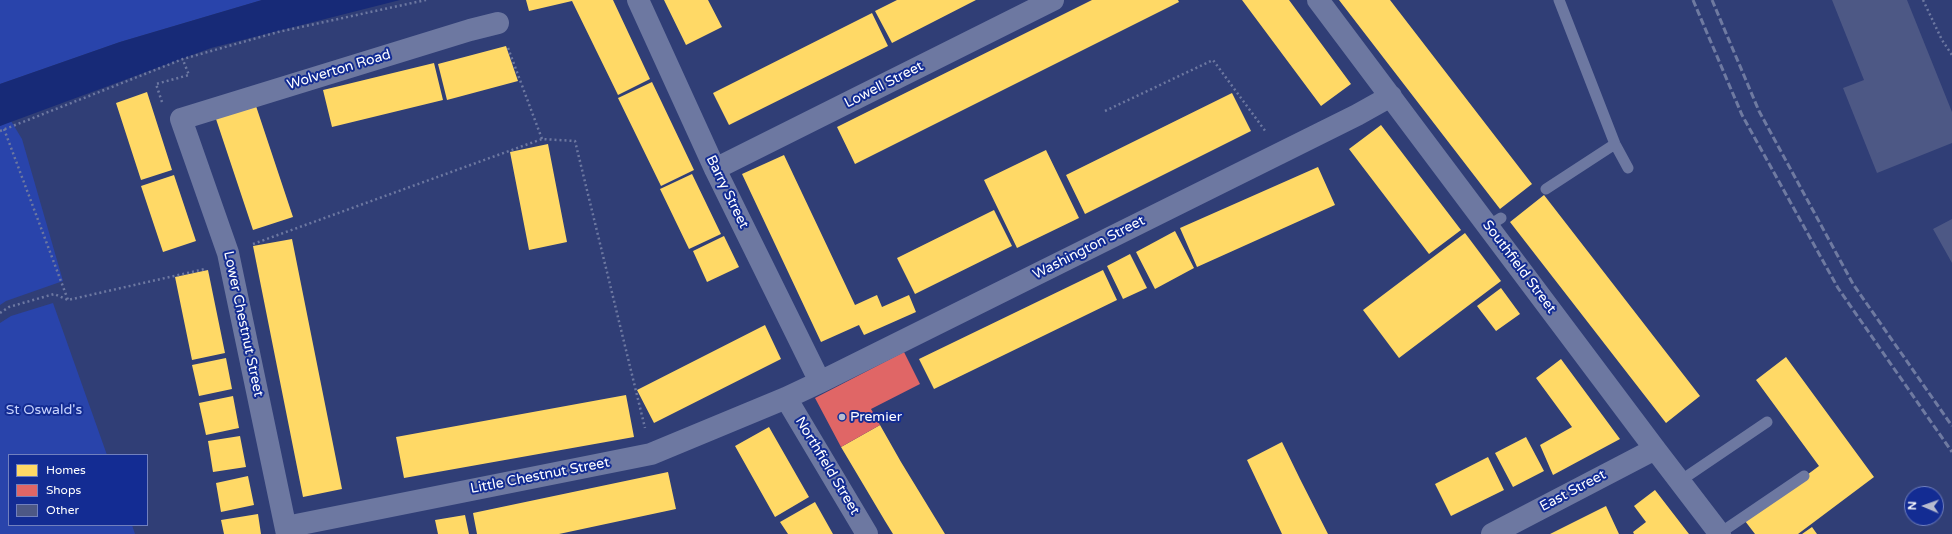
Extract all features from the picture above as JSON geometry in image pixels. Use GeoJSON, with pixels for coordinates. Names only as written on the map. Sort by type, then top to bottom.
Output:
{"type":"FeatureCollection","features":[{"type":"Feature","properties":{"kind":"street","name":"Barry Street"},"geometry":{"type":"LineString","coordinates":[[638,0],[715,169],[820,382]]}},
{"type":"Feature","properties":{"kind":"street","name":"Lowell Street"},"geometry":{"type":"LineString","coordinates":[[715,169],[1053,0]]}},
{"type":"Feature","properties":{"kind":"street","name":"Southfield Street"},"geometry":{"type":"LineString","coordinates":[[1318,0],[1391,96],[1495,222],[1654,449],[1720,534]]}},
{"type":"Feature","properties":{"kind":"street","name":"Wolverton Road"},"geometry":{"type":"LineString","coordinates":[[181,119],[470,30],[498,23]]}},
{"type":"Feature","properties":{"kind":"street","name":"Washington Street"},"geometry":{"type":"LineString","coordinates":[[786,398],[1357,115],[1391,96]]}},
{"type":"Feature","properties":{"kind":"street","name":"Lower Chestnut Street"},"geometry":{"type":"LineString","coordinates":[[181,119],[228,253],[286,531]]}},
{"type":"Feature","properties":{"kind":"street","name":"Little Chestnut Street"},"geometry":{"type":"LineString","coordinates":[[286,531],[651,454],[786,398]]}},
{"type":"Feature","properties":{"kind":"street","name":"Northfield Street"},"geometry":{"type":"LineString","coordinates":[[786,398],[867,534]]}},
{"type":"Feature","properties":{"kind":"street","name":"East Street"},"geometry":{"type":"LineString","coordinates":[[1492,534],[1654,449]]}},
{"type":"Feature","properties":{"kind":"lane"},"geometry":{"type":"LineString","coordinates":[[1559,0],[1615,144],[1628,168]]}},
{"type":"Feature","properties":{"kind":"lane"},"geometry":{"type":"LineString","coordinates":[[1546,189],[1615,144]]}},
{"type":"Feature","properties":{"kind":"lane"},"geometry":{"type":"LineString","coordinates":[[1680,481],[1767,422]]}},
{"type":"Feature","properties":{"kind":"lane"},"geometry":{"type":"LineString","coordinates":[[1720,534],[1804,476]]}},
{"type":"Feature","properties":{"kind":"path"},"geometry":{"type":"LineString","coordinates":[[0,130],[183,59],[278,32],[426,0]]}},
{"type":"Feature","properties":{"kind":"path"},"geometry":{"type":"LineString","coordinates":[[1923,0],[1942,40],[1952,55]]}},
{"type":"Feature","properties":{"kind":"path"},"geometry":{"type":"LineString","coordinates":[[498,23],[542,139]]}},
{"type":"Feature","properties":{"kind":"path"},"geometry":{"type":"LineString","coordinates":[[156,84],[189,75],[183,59]]}},
{"type":"Feature","properties":{"kind":"path"},"geometry":{"type":"LineString","coordinates":[[1105,111],[1213,60],[1281,152]]}},
{"type":"Feature","properties":{"kind":"path"},"geometry":{"type":"LineString","coordinates":[[4,129],[68,300]]}},
{"type":"Feature","properties":{"kind":"path"},"geometry":{"type":"LineString","coordinates":[[0,313],[10,307],[54,294],[68,300],[212,267],[228,253],[542,139],[575,141],[651,454]]}},
{"type":"Feature","properties":{"kind":"green space"},"geometry":{"type":"Polygon","coordinates":[[[0,0],[262,0],[120,42],[0,84],[0,0]]]}},
{"type":"Feature","properties":{"kind":"green space"},"geometry":{"type":"Polygon","coordinates":[[[11,121],[22,139],[63,281],[6,301],[0,305],[0,126],[11,121]]]}},
{"type":"Feature","properties":{"kind":"green space","name":"St Oswald's"},"geometry":{"type":"Polygon","coordinates":[[[53,303],[107,454],[8,454],[8,526],[132,526],[135,534],[0,534],[0,323],[11,316],[53,303]]]}},
{"type":"Feature","properties":{"kind":"shaded area"},"geometry":{"type":"Polygon","coordinates":[[[262,0],[400,0],[211,48],[0,126],[0,84],[120,42],[262,0]]]}},
{"type":"Feature","properties":{"kind":"building: Homes"},"geometry":{"type":"Polygon","coordinates":[[[526,0],[613,0],[650,79],[618,95],[572,1],[529,11],[526,0]]]}},
{"type":"Feature","properties":{"kind":"building: Homes"},"geometry":{"type":"Polygon","coordinates":[[[664,0],[708,0],[722,27],[686,45],[664,0]]]}},
{"type":"Feature","properties":{"kind":"building: Homes"},"geometry":{"type":"Polygon","coordinates":[[[897,0],[976,0],[892,43],[875,11],[897,0]]]}},
{"type":"Feature","properties":{"kind":"building: Homes"},"geometry":{"type":"Polygon","coordinates":[[[1092,0],[1178,0],[1179,2],[855,164],[837,127],[1092,0]]]}},
{"type":"Feature","properties":{"kind":"building: Homes"},"geometry":{"type":"Polygon","coordinates":[[[1242,0],[1289,0],[1351,84],[1321,106],[1242,0]]]}},
{"type":"Feature","properties":{"kind":"building: Homes"},"geometry":{"type":"Polygon","coordinates":[[[1339,0],[1390,0],[1532,184],[1500,209],[1339,0]]]}},
{"type":"Feature","properties":{"kind":"building: Homes"},"geometry":{"type":"Polygon","coordinates":[[[872,13],[888,46],[729,125],[713,93],[872,13]]]}},
{"type":"Feature","properties":{"kind":"building: Homes"},"geometry":{"type":"Polygon","coordinates":[[[506,46],[518,81],[447,100],[438,64],[506,46]]]}},
{"type":"Feature","properties":{"kind":"building: Homes"},"geometry":{"type":"Polygon","coordinates":[[[434,63],[443,100],[332,127],[323,90],[434,63]]]}},
{"type":"Feature","properties":{"kind":"building: Homes"},"geometry":{"type":"Polygon","coordinates":[[[652,82],[694,170],[661,186],[618,98],[652,82]]]}},
{"type":"Feature","properties":{"kind":"building: Homes"},"geometry":{"type":"Polygon","coordinates":[[[147,92],[172,170],[141,180],[116,103],[147,92]]]}},
{"type":"Feature","properties":{"kind":"building: Homes"},"geometry":{"type":"Polygon","coordinates":[[[1232,93],[1251,131],[1085,214],[1066,175],[1232,93]]]}},
{"type":"Feature","properties":{"kind":"building: Homes"},"geometry":{"type":"Polygon","coordinates":[[[255,103],[293,217],[253,230],[215,116],[255,103]]]}},
{"type":"Feature","properties":{"kind":"building: Homes"},"geometry":{"type":"Polygon","coordinates":[[[1381,125],[1461,230],[1429,254],[1349,149],[1381,125]]]}},
{"type":"Feature","properties":{"kind":"building: Homes"},"geometry":{"type":"Polygon","coordinates":[[[548,144],[567,242],[529,250],[510,152],[548,144]]]}},
{"type":"Feature","properties":{"kind":"building: Homes"},"geometry":{"type":"Polygon","coordinates":[[[1046,150],[1079,218],[1017,248],[984,180],[1046,150]]]}},
{"type":"Feature","properties":{"kind":"building: Homes"},"geometry":{"type":"Polygon","coordinates":[[[784,155],[855,305],[877,295],[882,307],[909,295],[916,312],[864,335],[859,325],[821,342],[742,174],[784,155]]]}},
{"type":"Feature","properties":{"kind":"building: Homes"},"geometry":{"type":"Polygon","coordinates":[[[1318,167],[1335,205],[1197,267],[1180,228],[1318,167]]]}},
{"type":"Feature","properties":{"kind":"building: Homes"},"geometry":{"type":"Polygon","coordinates":[[[692,174],[721,234],[689,249],[660,189],[692,174]]]}},
{"type":"Feature","properties":{"kind":"building: Homes"},"geometry":{"type":"Polygon","coordinates":[[[174,175],[196,241],[163,252],[141,186],[174,175]]]}},
{"type":"Feature","properties":{"kind":"building: Homes"},"geometry":{"type":"Polygon","coordinates":[[[1544,195],[1700,396],[1666,423],[1510,222],[1544,195]]]}},
{"type":"Feature","properties":{"kind":"building: Homes"},"geometry":{"type":"Polygon","coordinates":[[[994,210],[1012,246],[915,294],[897,258],[994,210]]]}},
{"type":"Feature","properties":{"kind":"building: Homes"},"geometry":{"type":"Polygon","coordinates":[[[1175,231],[1194,268],[1155,289],[1136,252],[1175,231]]]}},
{"type":"Feature","properties":{"kind":"building: Homes"},"geometry":{"type":"Polygon","coordinates":[[[1465,233],[1501,281],[1399,358],[1363,310],[1465,233]]]}},
{"type":"Feature","properties":{"kind":"building: Homes"},"geometry":{"type":"Polygon","coordinates":[[[724,236],[739,267],[707,282],[693,251],[724,236]]]}},
{"type":"Feature","properties":{"kind":"building: Homes"},"geometry":{"type":"Polygon","coordinates":[[[292,239],[342,489],[303,497],[253,246],[292,239]]]}},
{"type":"Feature","properties":{"kind":"building: Homes"},"geometry":{"type":"Polygon","coordinates":[[[1130,254],[1147,288],[1123,299],[1107,266],[1130,254]]]}},
{"type":"Feature","properties":{"kind":"building: Homes"},"geometry":{"type":"Polygon","coordinates":[[[208,270],[225,353],[192,360],[175,277],[208,270]]]}},
{"type":"Feature","properties":{"kind":"building: Homes"},"geometry":{"type":"Polygon","coordinates":[[[1103,270],[1117,300],[934,389],[919,359],[1103,270]]]}},
{"type":"Feature","properties":{"kind":"building: Homes"},"geometry":{"type":"Polygon","coordinates":[[[1501,288],[1520,314],[1496,331],[1477,306],[1501,288]]]}},
{"type":"Feature","properties":{"kind":"building: Homes"},"geometry":{"type":"Polygon","coordinates":[[[765,325],[781,359],[654,423],[637,390],[765,325]]]}},
{"type":"Feature","properties":{"kind":"building: Homes"},"geometry":{"type":"Polygon","coordinates":[[[1786,357],[1874,477],[1798,534],[1755,534],[1745,521],[1819,466],[1756,380],[1786,357]]]}},
{"type":"Feature","properties":{"kind":"building: Homes"},"geometry":{"type":"Polygon","coordinates":[[[226,358],[232,389],[199,396],[192,365],[226,358]]]}},
{"type":"Feature","properties":{"kind":"building: Homes"},"geometry":{"type":"Polygon","coordinates":[[[1561,359],[1620,439],[1553,475],[1540,445],[1572,427],[1536,378],[1561,359]]]}},
{"type":"Feature","properties":{"kind":"building: Homes"},"geometry":{"type":"Polygon","coordinates":[[[626,395],[634,437],[404,478],[396,437],[626,395]]]}},
{"type":"Feature","properties":{"kind":"building: Homes"},"geometry":{"type":"Polygon","coordinates":[[[233,396],[239,428],[206,435],[199,403],[233,396]]]}},
{"type":"Feature","properties":{"kind":"building: Homes"},"geometry":{"type":"Polygon","coordinates":[[[880,425],[945,534],[893,534],[885,521],[841,447],[880,425]]]}},
{"type":"Feature","properties":{"kind":"building: Homes"},"geometry":{"type":"Polygon","coordinates":[[[769,427],[809,497],[775,517],[735,446],[769,427]]]}},
{"type":"Feature","properties":{"kind":"building: Homes"},"geometry":{"type":"Polygon","coordinates":[[[240,436],[246,467],[213,472],[208,441],[240,436]]]}},
{"type":"Feature","properties":{"kind":"building: Homes"},"geometry":{"type":"Polygon","coordinates":[[[1526,437],[1544,471],[1513,487],[1495,453],[1526,437]]]}},
{"type":"Feature","properties":{"kind":"building: Homes"},"geometry":{"type":"Polygon","coordinates":[[[1282,442],[1328,534],[1282,534],[1247,460],[1282,442]]]}},
{"type":"Feature","properties":{"kind":"building: Homes"},"geometry":{"type":"Polygon","coordinates":[[[1488,457],[1504,490],[1451,516],[1435,484],[1488,457]]]}},
{"type":"Feature","properties":{"kind":"building: Homes"},"geometry":{"type":"Polygon","coordinates":[[[668,472],[676,509],[559,534],[477,534],[473,513],[668,472]]]}},
{"type":"Feature","properties":{"kind":"building: Homes"},"geometry":{"type":"Polygon","coordinates":[[[248,476],[254,505],[221,512],[216,483],[248,476]]]}},
{"type":"Feature","properties":{"kind":"building: Homes"},"geometry":{"type":"Polygon","coordinates":[[[1655,490],[1689,534],[1634,534],[1633,532],[1646,522],[1634,506],[1655,490]]]}},
{"type":"Feature","properties":{"kind":"building: Homes"},"geometry":{"type":"Polygon","coordinates":[[[815,502],[833,534],[788,534],[780,522],[815,502]]]}},
{"type":"Feature","properties":{"kind":"building: Homes"},"geometry":{"type":"Polygon","coordinates":[[[1606,506],[1619,534],[1550,534],[1606,506]]]}},
{"type":"Feature","properties":{"kind":"building: Homes"},"geometry":{"type":"Polygon","coordinates":[[[258,514],[261,534],[224,534],[221,520],[258,514]]]}},
{"type":"Feature","properties":{"kind":"building: Homes"},"geometry":{"type":"Polygon","coordinates":[[[465,515],[469,534],[438,534],[435,520],[465,515]]]}},
{"type":"Feature","properties":{"kind":"building: Homes"},"geometry":{"type":"Polygon","coordinates":[[[1812,527],[1817,534],[1802,534],[1812,527]]]}},
{"type":"Feature","properties":{"kind":"building: Shops"},"geometry":{"type":"Polygon","coordinates":[[[904,352],[920,384],[871,409],[880,425],[841,447],[815,398],[904,352]]]}},
{"type":"Feature","properties":{"kind":"building: Other"},"geometry":{"type":"Polygon","coordinates":[[[1832,0],[1907,0],[1952,112],[1952,143],[1877,173],[1843,88],[1864,80],[1832,0]]]}},
{"type":"Feature","properties":{"kind":"building: Other"},"geometry":{"type":"Polygon","coordinates":[[[1952,219],[1952,263],[1933,229],[1952,219]]]}},
{"type":"Feature","properties":{"kind":"railway"},"geometry":{"type":"LineString","coordinates":[[1693,0],[1742,115],[1838,288],[1952,452]]}},
{"type":"Feature","properties":{"kind":"railway"},"geometry":{"type":"LineString","coordinates":[[1712,0],[1759,111],[1853,284],[1952,426]]}},
{"type":"Feature","properties":{"kind":"place","name":"Premier"},"geometry":{"type":"Point","coordinates":[842,417]}}]}
